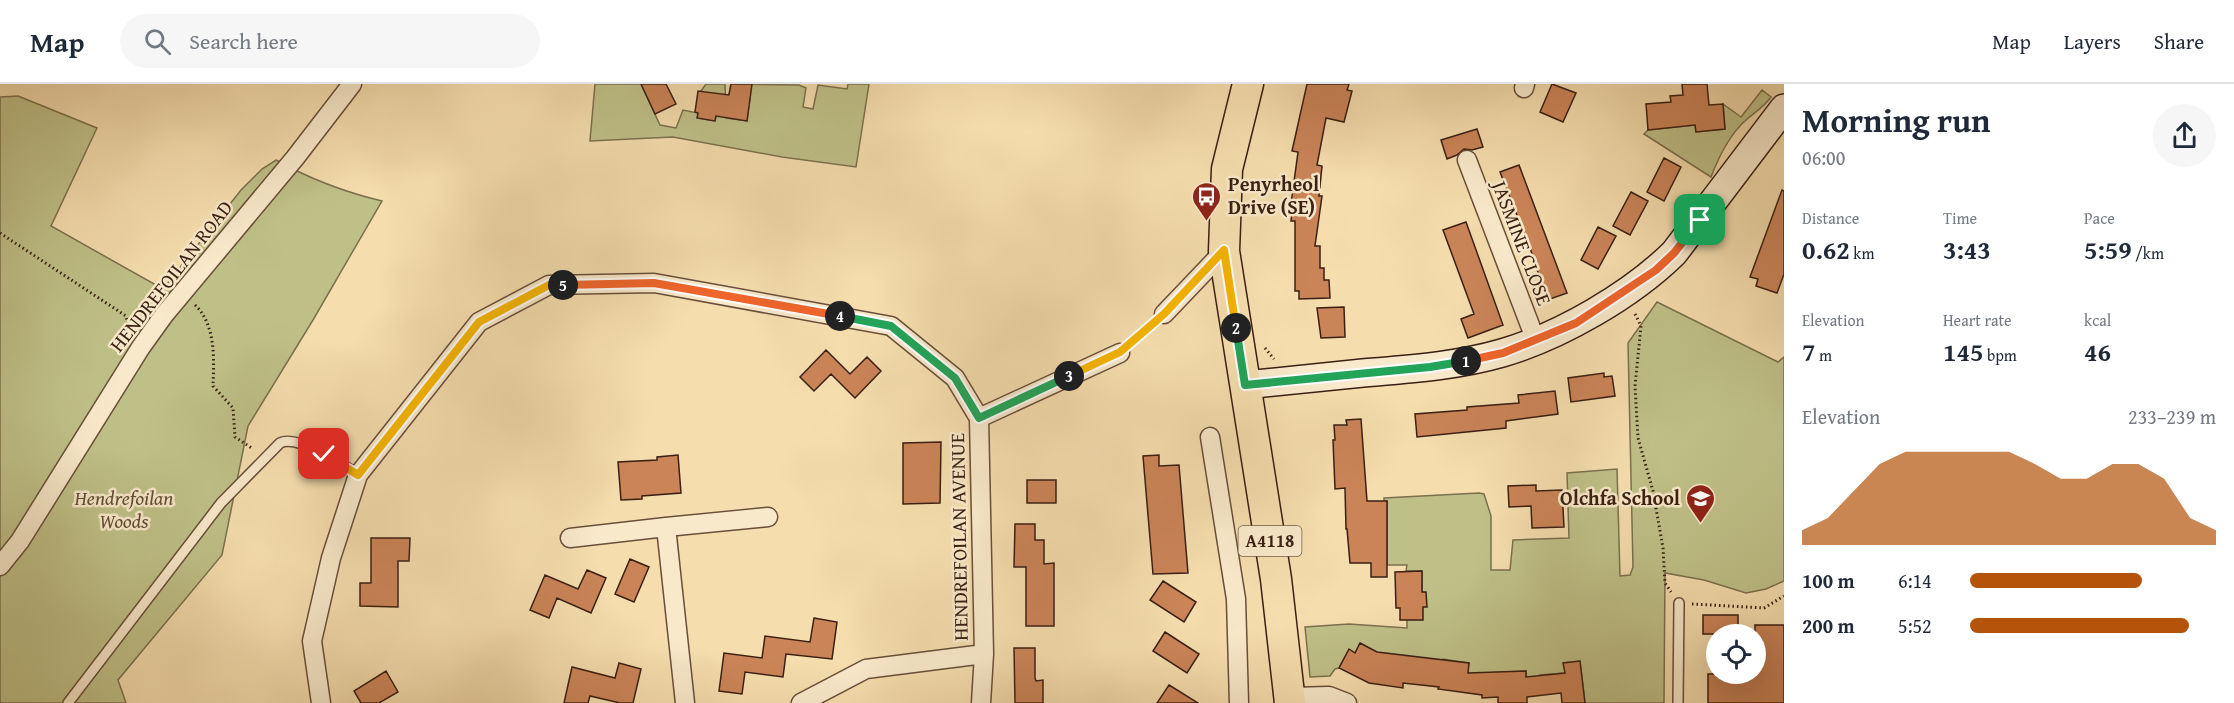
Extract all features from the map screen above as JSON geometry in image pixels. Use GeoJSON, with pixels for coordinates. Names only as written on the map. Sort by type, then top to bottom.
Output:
{"type":"FeatureCollection","features":[{"type":"Feature","properties":{"kind":"main road","name":"A4118"},"geometry":{"type":"LineString","coordinates":[[1248,84],[1227,169],[1224,250],[1276,579],[1290,700]]}},
{"type":"Feature","properties":{"kind":"street","name":"HENDREFOILAN ROAD"},"geometry":{"type":"LineString","coordinates":[[0,566],[20,541],[141,347],[295,158],[352,84]]}},
{"type":"Feature","properties":{"kind":"street"},"geometry":{"type":"LineString","coordinates":[[1245,385],[1430,367],[1503,353],[1576,323],[1656,270],[1674,253],[1784,108]]}},
{"type":"Feature","properties":{"kind":"street","name":"JASMINE CLOSE"},"geometry":{"type":"LineString","coordinates":[[1467,160],[1536,341]]}},
{"type":"Feature","properties":{"kind":"street"},"geometry":{"type":"LineString","coordinates":[[1164,314],[1224,250]]}},
{"type":"Feature","properties":{"kind":"street","name":"HENDREFOILAN AVENUE"},"geometry":{"type":"LineString","coordinates":[[321,703],[312,641],[331,558],[358,475],[479,322],[549,285],[654,283],[891,326],[955,378],[979,418],[984,654],[981,703]]}},
{"type":"Feature","properties":{"kind":"street"},"geometry":{"type":"LineString","coordinates":[[979,418],[1120,352]]}},
{"type":"Feature","properties":{"kind":"street"},"geometry":{"type":"LineString","coordinates":[[1210,437],[1236,599],[1239,703]]}},
{"type":"Feature","properties":{"kind":"street"},"geometry":{"type":"LineString","coordinates":[[570,538],[768,517]]}},
{"type":"Feature","properties":{"kind":"street"},"geometry":{"type":"LineString","coordinates":[[666,527],[685,703]]}},
{"type":"Feature","properties":{"kind":"street"},"geometry":{"type":"LineString","coordinates":[[801,703],[866,669],[984,654]]}},
{"type":"Feature","properties":{"kind":"street"},"geometry":{"type":"LineString","coordinates":[[1290,700],[1329,696],[1347,703]]}},
{"type":"Feature","properties":{"kind":"lane"},"geometry":{"type":"LineString","coordinates":[[68,703],[221,503],[283,441],[288,440],[324,454],[358,475]]}},
{"type":"Feature","properties":{"kind":"lane"},"geometry":{"type":"LineString","coordinates":[[1678,703],[1679,603]]}},
{"type":"Feature","properties":{"kind":"path"},"geometry":{"type":"LineString","coordinates":[[0,232],[126,316],[131,336],[141,347]]}},
{"type":"Feature","properties":{"kind":"path"},"geometry":{"type":"LineString","coordinates":[[183,293],[202,312],[214,350],[213,386],[233,408],[235,437],[250,449],[270,452]]}},
{"type":"Feature","properties":{"kind":"path"},"geometry":{"type":"LineString","coordinates":[[1629,305],[1641,326],[1635,386],[1638,438],[1653,490],[1663,548],[1665,583],[1679,603],[1764,608],[1784,596]]}},
{"type":"Feature","properties":{"kind":"path"},"geometry":{"type":"LineString","coordinates":[[1120,352],[1164,314]]}},
{"type":"Feature","properties":{"kind":"green space"},"geometry":{"type":"Polygon","coordinates":[[[595,84],[641,84],[660,125],[676,128],[683,110],[698,113],[698,118],[715,121],[719,99],[701,91],[706,84],[725,84],[726,110],[731,84],[799,85],[806,88],[803,107],[813,109],[818,85],[847,89],[848,84],[869,84],[856,167],[782,157],[673,137],[590,141],[595,84]],[[730,90],[726,118],[747,121],[750,98],[740,96],[740,91],[730,90]]]}},
{"type":"Feature","properties":{"kind":"green space"},"geometry":{"type":"Polygon","coordinates":[[[1762,90],[1771,97],[1734,132],[1711,177],[1644,134],[1648,130],[1695,125],[1696,132],[1725,129],[1723,104],[1741,117],[1762,90]]]}},
{"type":"Feature","properties":{"kind":"green space","name":"Hendrefoilan Woods"},"geometry":{"type":"Polygon","coordinates":[[[18,96],[97,128],[51,226],[163,289],[241,190],[262,169],[276,160],[328,184],[382,201],[248,426],[222,555],[118,680],[126,703],[0,703],[0,97],[18,96]]]}},
{"type":"Feature","properties":{"kind":"green space"},"geometry":{"type":"Polygon","coordinates":[[[1657,302],[1778,362],[1784,357],[1784,581],[1766,589],[1746,593],[1704,580],[1665,573],[1664,703],[1585,703],[1580,661],[1564,663],[1565,673],[1540,675],[1542,689],[1527,690],[1526,671],[1467,674],[1469,663],[1443,659],[1440,680],[1387,669],[1360,644],[1355,653],[1349,650],[1339,668],[1335,669],[1330,676],[1310,677],[1305,627],[1349,624],[1407,628],[1407,620],[1422,592],[1422,571],[1406,571],[1407,565],[1387,565],[1387,501],[1384,501],[1384,498],[1484,494],[1491,516],[1491,570],[1510,570],[1513,540],[1569,538],[1567,473],[1617,469],[1620,576],[1630,575],[1633,567],[1628,343],[1657,302]]]}},
{"type":"Feature","properties":{"kind":"building"},"geometry":{"type":"Polygon","coordinates":[[[641,84],[666,84],[676,104],[655,114],[641,84]]]}},
{"type":"Feature","properties":{"kind":"building"},"geometry":{"type":"Polygon","coordinates":[[[731,84],[752,84],[747,121],[716,116],[715,121],[697,118],[698,113],[695,112],[698,91],[729,95],[731,84]]]}},
{"type":"Feature","properties":{"kind":"building"},"geometry":{"type":"Polygon","coordinates":[[[1307,84],[1349,84],[1347,90],[1352,91],[1344,122],[1326,118],[1317,165],[1322,166],[1319,196],[1322,196],[1315,246],[1320,246],[1320,268],[1324,268],[1324,280],[1329,280],[1330,298],[1299,299],[1299,291],[1295,291],[1295,221],[1291,221],[1292,212],[1290,211],[1298,152],[1292,151],[1307,84]]]}},
{"type":"Feature","properties":{"kind":"building"},"geometry":{"type":"Polygon","coordinates":[[[1552,84],[1576,93],[1563,122],[1540,112],[1552,84]]]}},
{"type":"Feature","properties":{"kind":"building"},"geometry":{"type":"Polygon","coordinates":[[[1682,84],[1707,84],[1709,105],[1723,104],[1725,129],[1696,132],[1695,125],[1648,130],[1646,104],[1671,102],[1670,96],[1683,95],[1682,84]]]}},
{"type":"Feature","properties":{"kind":"building"},"geometry":{"type":"Polygon","coordinates":[[[1477,129],[1483,147],[1472,150],[1464,149],[1447,159],[1441,140],[1477,129]]]}},
{"type":"Feature","properties":{"kind":"building"},"geometry":{"type":"Polygon","coordinates":[[[1664,158],[1681,167],[1664,201],[1647,192],[1664,158]]]}},
{"type":"Feature","properties":{"kind":"building"},"geometry":{"type":"Polygon","coordinates":[[[1519,165],[1567,293],[1547,300],[1531,251],[1500,172],[1519,165]]]}},
{"type":"Feature","properties":{"kind":"building"},"geometry":{"type":"Polygon","coordinates":[[[1782,190],[1784,191],[1784,274],[1777,293],[1756,286],[1758,279],[1750,277],[1782,190]]]}},
{"type":"Feature","properties":{"kind":"building"},"geometry":{"type":"Polygon","coordinates":[[[1631,192],[1648,201],[1630,235],[1613,226],[1631,192]]]}},
{"type":"Feature","properties":{"kind":"building"},"geometry":{"type":"Polygon","coordinates":[[[1466,222],[1503,325],[1468,338],[1461,319],[1474,314],[1443,230],[1466,222]]]}},
{"type":"Feature","properties":{"kind":"building"},"geometry":{"type":"Polygon","coordinates":[[[1598,227],[1616,236],[1598,269],[1581,260],[1598,227]]]}},
{"type":"Feature","properties":{"kind":"building"},"geometry":{"type":"Polygon","coordinates":[[[1344,307],[1345,337],[1321,338],[1317,308],[1344,307]]]}},
{"type":"Feature","properties":{"kind":"building"},"geometry":{"type":"Polygon","coordinates":[[[826,350],[850,374],[867,357],[881,371],[855,398],[831,374],[814,391],[800,377],[826,350]]]}},
{"type":"Feature","properties":{"kind":"building"},"geometry":{"type":"Polygon","coordinates":[[[1604,373],[1604,377],[1612,376],[1615,396],[1571,402],[1568,378],[1604,373]]]}},
{"type":"Feature","properties":{"kind":"building"},"geometry":{"type":"Polygon","coordinates":[[[1555,391],[1558,414],[1506,421],[1506,428],[1417,437],[1415,414],[1519,403],[1518,395],[1555,391]]]}},
{"type":"Feature","properties":{"kind":"building"},"geometry":{"type":"Polygon","coordinates":[[[1361,419],[1367,501],[1387,501],[1387,577],[1371,577],[1371,563],[1350,563],[1345,488],[1335,489],[1334,425],[1347,425],[1346,420],[1361,419]]]}},
{"type":"Feature","properties":{"kind":"building"},"geometry":{"type":"Polygon","coordinates":[[[941,442],[940,503],[903,504],[903,443],[941,442]]]}},
{"type":"Feature","properties":{"kind":"building"},"geometry":{"type":"Polygon","coordinates":[[[678,455],[681,493],[621,500],[618,462],[657,460],[657,457],[678,455]]]}},
{"type":"Feature","properties":{"kind":"building"},"geometry":{"type":"Polygon","coordinates":[[[1159,455],[1159,466],[1179,465],[1188,573],[1153,574],[1143,456],[1159,455]]]}},
{"type":"Feature","properties":{"kind":"building"},"geometry":{"type":"Polygon","coordinates":[[[1027,480],[1056,480],[1056,503],[1027,503],[1027,480]]]}},
{"type":"Feature","properties":{"kind":"building"},"geometry":{"type":"Polygon","coordinates":[[[1536,485],[1536,491],[1562,490],[1564,527],[1532,528],[1531,506],[1509,507],[1508,486],[1536,485]]]}},
{"type":"Feature","properties":{"kind":"building"},"geometry":{"type":"Polygon","coordinates":[[[1015,524],[1035,524],[1035,540],[1044,540],[1044,564],[1054,563],[1054,626],[1026,626],[1026,567],[1014,567],[1015,524]]]}},
{"type":"Feature","properties":{"kind":"building"},"geometry":{"type":"Polygon","coordinates":[[[371,538],[410,538],[409,561],[398,561],[398,607],[360,606],[360,583],[371,583],[371,538]]]}},
{"type":"Feature","properties":{"kind":"building"},"geometry":{"type":"Polygon","coordinates":[[[630,559],[649,567],[634,602],[615,594],[630,559]]]}},
{"type":"Feature","properties":{"kind":"building"},"geometry":{"type":"Polygon","coordinates":[[[587,570],[606,578],[591,613],[557,598],[549,618],[530,610],[545,575],[578,589],[587,570]]]}},
{"type":"Feature","properties":{"kind":"building"},"geometry":{"type":"Polygon","coordinates":[[[1422,571],[1422,592],[1426,592],[1427,607],[1423,607],[1423,620],[1400,620],[1400,608],[1396,608],[1395,572],[1422,571]]]}},
{"type":"Feature","properties":{"kind":"building"},"geometry":{"type":"Polygon","coordinates":[[[1163,581],[1196,602],[1184,622],[1150,600],[1163,581]]]}},
{"type":"Feature","properties":{"kind":"building"},"geometry":{"type":"Polygon","coordinates":[[[1703,615],[1738,615],[1738,624],[1706,624],[1706,634],[1703,634],[1703,615]]]}},
{"type":"Feature","properties":{"kind":"building"},"geometry":{"type":"Polygon","coordinates":[[[814,618],[837,622],[832,659],[786,654],[783,677],[745,672],[742,694],[719,691],[724,653],[762,658],[765,636],[810,642],[814,618]]]}},
{"type":"Feature","properties":{"kind":"building"},"geometry":{"type":"Polygon","coordinates":[[[1766,625],[1784,625],[1784,703],[1708,703],[1708,684],[1766,684],[1766,625]]]}},
{"type":"Feature","properties":{"kind":"building"},"geometry":{"type":"Polygon","coordinates":[[[1165,632],[1199,654],[1187,673],[1153,651],[1165,632]]]}},
{"type":"Feature","properties":{"kind":"building"},"geometry":{"type":"Polygon","coordinates":[[[1360,643],[1377,652],[1469,663],[1468,673],[1526,671],[1526,677],[1565,673],[1563,663],[1580,661],[1585,703],[1562,703],[1561,693],[1527,697],[1527,703],[1498,703],[1498,697],[1482,698],[1482,695],[1438,689],[1439,687],[1403,683],[1403,688],[1369,683],[1339,668],[1349,649],[1355,653],[1360,643]]]}},
{"type":"Feature","properties":{"kind":"building"},"geometry":{"type":"Polygon","coordinates":[[[1014,648],[1035,648],[1035,678],[1036,681],[1043,680],[1043,703],[1015,703],[1014,648]]]}},
{"type":"Feature","properties":{"kind":"building"},"geometry":{"type":"Polygon","coordinates":[[[619,663],[641,669],[633,703],[620,703],[590,696],[588,703],[564,703],[572,667],[615,678],[619,663]]]}},
{"type":"Feature","properties":{"kind":"building"},"geometry":{"type":"Polygon","coordinates":[[[386,671],[398,692],[379,703],[361,703],[354,691],[386,671]]]}},
{"type":"Feature","properties":{"kind":"building"},"geometry":{"type":"Polygon","coordinates":[[[1169,685],[1198,703],[1157,703],[1169,685]]]}},
{"type":"Feature","properties":{"kind":"place","name":"Penyrheol Drive (SE)"},"geometry":{"type":"Point","coordinates":[1207,222]}},
{"type":"Feature","properties":{"kind":"place","name":"Olchfa School"},"geometry":{"type":"Point","coordinates":[1701,524]}},
{"type":"Feature","properties":{"kind":"route"},"geometry":{"type":"LineString","coordinates":[[324,454],[358,475],[479,322],[549,285],[654,283],[891,326],[955,378],[979,418],[1120,352],[1164,314],[1224,250],[1245,385],[1430,367],[1503,353],[1576,323],[1656,270],[1674,253],[1700,220]]}}]}
